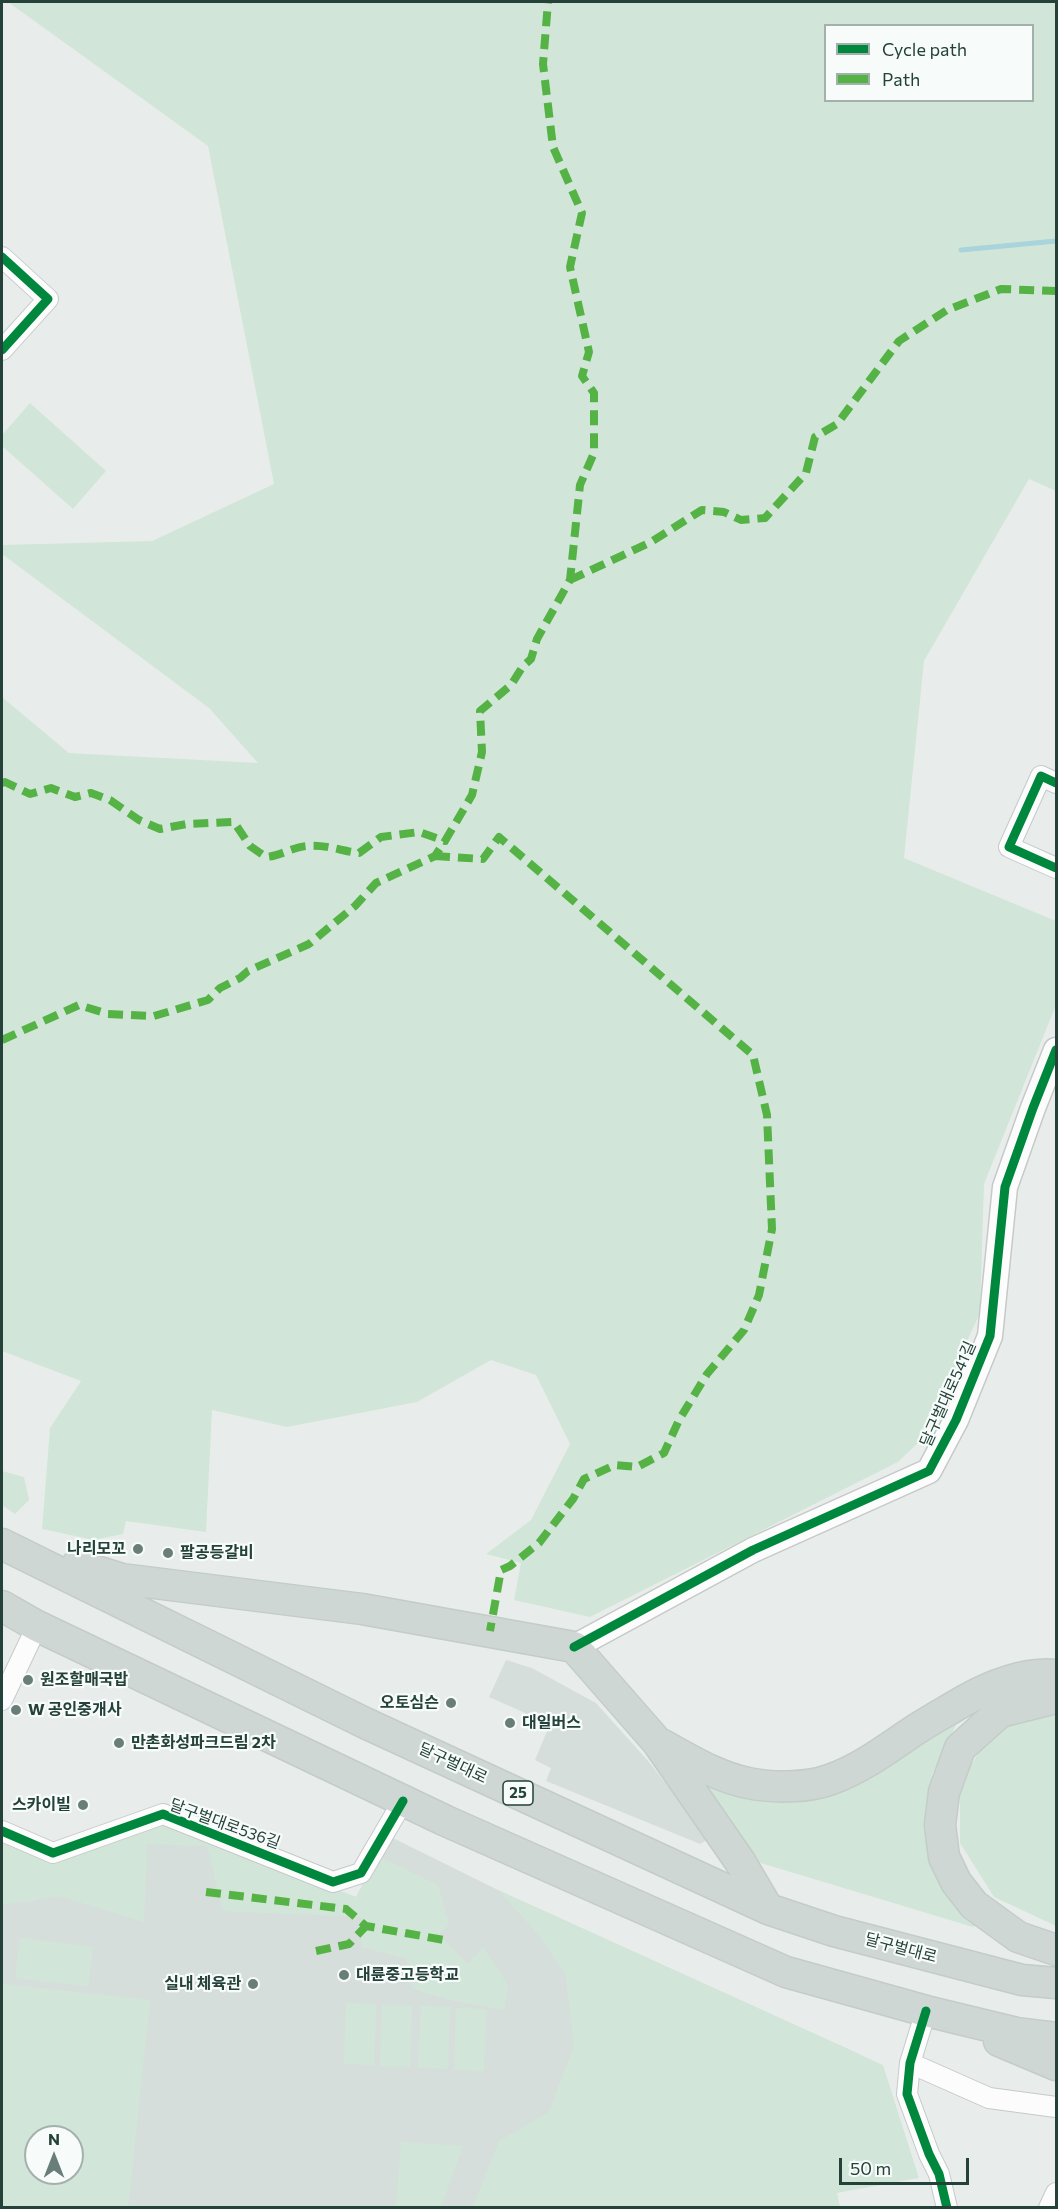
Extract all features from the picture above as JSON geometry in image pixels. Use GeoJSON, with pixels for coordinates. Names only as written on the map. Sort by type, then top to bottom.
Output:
{"type":"FeatureCollection","features":[{"type":"Feature","properties":{"kind":"main road"},"geometry":{"type":"LineString","coordinates":[[2,1544],[122,1579],[362,1609],[574,1647],[658,1743],[741,1863],[768,1909]]}},
{"type":"Feature","properties":{"kind":"main road","name":"달구벌대로"},"geometry":{"type":"LineString","coordinates":[[2,1544],[365,1723],[768,1909],[834,1931],[1022,1980],[1056,1983]]}},
{"type":"Feature","properties":{"kind":"main road"},"geometry":{"type":"LineString","coordinates":[[2,1606],[37,1626],[403,1801],[786,1972],[1017,2033],[1056,2038]]}},
{"type":"Feature","properties":{"kind":"main road"},"geometry":{"type":"LineString","coordinates":[[658,1743],[718,1774],[747,1783],[779,1788],[828,1781],[878,1756],[917,1729],[973,1696],[1006,1681],[1043,1674],[1056,1675]]}},
{"type":"Feature","properties":{"kind":"main road"},"geometry":{"type":"LineString","coordinates":[[1056,1698],[1000,1712],[960,1748],[944,1792],[940,1825],[944,1857],[956,1882],[974,1905],[1018,1937],[1056,1950]]}},
{"type":"Feature","properties":{"kind":"main road"},"geometry":{"type":"LineString","coordinates":[[937,2013],[1056,2065]]}},
{"type":"Feature","properties":{"kind":"street"},"geometry":{"type":"LineString","coordinates":[[2,257],[48,299],[2,350]]}},
{"type":"Feature","properties":{"kind":"street"},"geometry":{"type":"LineString","coordinates":[[1056,783],[1041,776],[1009,847],[1056,868]]}},
{"type":"Feature","properties":{"kind":"street","name":"달구벌대로541길"},"geometry":{"type":"LineString","coordinates":[[574,1647],[753,1550],[929,1472],[956,1420],[990,1336],[1005,1187],[1056,1050]]}},
{"type":"Feature","properties":{"kind":"street"},"geometry":{"type":"LineString","coordinates":[[2,1700],[37,1626]]}},
{"type":"Feature","properties":{"kind":"street","name":"달구벌대로536길"},"geometry":{"type":"LineString","coordinates":[[2,1831],[52,1853],[163,1814],[333,1882],[361,1873],[403,1801]]}},
{"type":"Feature","properties":{"kind":"street"},"geometry":{"type":"LineString","coordinates":[[937,2013],[910,2062],[907,2094],[929,2154],[939,2174],[947,2208]]}},
{"type":"Feature","properties":{"kind":"street"},"geometry":{"type":"LineString","coordinates":[[910,2062],[989,2098],[1056,2107]]}},
{"type":"Feature","properties":{"kind":"street"},"geometry":{"type":"LineString","coordinates":[[1049,2208],[1056,2193]]}},
{"type":"Feature","properties":{"kind":"shaded area","name":"대일버스"},"geometry":{"type":"Polygon","coordinates":[[[506,1660],[532,1668],[596,1703],[649,1762],[709,1839],[700,1844],[546,1781],[551,1768],[535,1760],[550,1724],[489,1697],[506,1660]]]}},
{"type":"Feature","properties":{"kind":"shaded area","name":"대륜중고등학교"},"geometry":{"type":"Polygon","coordinates":[[[159,1822],[356,1897],[389,1836],[498,1890],[857,2053],[821,2207],[2,2208],[2,1836],[53,1860],[159,1822]]]}},
{"type":"Feature","properties":{"kind":"green space"},"geometry":{"type":"Polygon","coordinates":[[[8,2],[1056,2],[1056,491],[1029,479],[924,661],[904,858],[1056,921],[1056,1005],[984,1184],[980,1313],[922,1439],[898,1462],[590,1617],[514,1600],[521,1563],[486,1554],[531,1520],[570,1444],[536,1375],[491,1360],[417,1402],[287,1427],[212,1410],[206,1532],[126,1521],[123,1534],[94,1540],[42,1529],[50,1428],[81,1381],[2,1351],[2,697],[69,753],[258,763],[209,708],[2,554],[2,545],[152,541],[274,484],[208,146],[8,2]]]}},
{"type":"Feature","properties":{"kind":"green space"},"geometry":{"type":"Polygon","coordinates":[[[30,403],[106,471],[73,509],[2,446],[2,435],[30,403]]]}},
{"type":"Feature","properties":{"kind":"green space"},"geometry":{"type":"Polygon","coordinates":[[[2,1471],[24,1477],[29,1500],[15,1514],[2,1505],[2,1471]]]}},
{"type":"Feature","properties":{"kind":"green space"},"geometry":{"type":"Polygon","coordinates":[[[1044,1708],[1056,1710],[1056,1926],[994,1897],[960,1843],[960,1783],[991,1732],[1044,1708]]]}},
{"type":"Feature","properties":{"kind":"green space"},"geometry":{"type":"Polygon","coordinates":[[[961,1715],[932,1774],[928,1833],[980,1923],[973,1927],[754,1861],[700,1775],[753,1797],[961,1715]]]}},
{"type":"Feature","properties":{"kind":"green space"},"geometry":{"type":"Polygon","coordinates":[[[159,1822],[356,1897],[378,1856],[438,1885],[449,1924],[439,1935],[468,1964],[483,1947],[508,1985],[504,2010],[450,2000],[413,1989],[406,1958],[361,1947],[362,1917],[223,1911],[207,1846],[147,1844],[144,1922],[59,1896],[2,1905],[2,1836],[53,1860],[159,1822]]]}},
{"type":"Feature","properties":{"kind":"green space"},"geometry":{"type":"Polygon","coordinates":[[[498,1890],[883,2065],[919,2178],[837,2193],[840,2207],[473,2207],[499,2141],[549,2112],[574,2046],[566,1976],[539,1935],[498,1890]]]}},
{"type":"Feature","properties":{"kind":"green space"},"geometry":{"type":"Polygon","coordinates":[[[20,1938],[93,1947],[88,1986],[15,1978],[20,1938]]]}},
{"type":"Feature","properties":{"kind":"green space"},"geometry":{"type":"Polygon","coordinates":[[[2,1984],[150,2000],[128,2207],[2,2207],[2,1984]]]}},
{"type":"Feature","properties":{"kind":"green space"},"geometry":{"type":"Polygon","coordinates":[[[346,2003],[376,2004],[374,2065],[344,2064],[346,2003]]]}},
{"type":"Feature","properties":{"kind":"green space"},"geometry":{"type":"Polygon","coordinates":[[[382,2005],[412,2006],[410,2067],[380,2066],[382,2005]]]}},
{"type":"Feature","properties":{"kind":"green space"},"geometry":{"type":"Polygon","coordinates":[[[421,2006],[450,2007],[448,2069],[418,2068],[421,2006]]]}},
{"type":"Feature","properties":{"kind":"green space"},"geometry":{"type":"Polygon","coordinates":[[[456,2008],[486,2009],[484,2071],[454,2070],[456,2008]]]}},
{"type":"Feature","properties":{"kind":"green space"},"geometry":{"type":"Polygon","coordinates":[[[401,2142],[463,2146],[441,2207],[396,2207],[401,2142]]]}},
{"type":"Feature","properties":{"kind":"waterway"},"geometry":{"type":"LineString","coordinates":[[961,250],[1056,241]]}},
{"type":"Feature","properties":{"kind":"marked path"},"geometry":{"type":"LineString","coordinates":[[2,783],[5,782],[30,794],[51,788],[75,797],[91,793],[110,800],[139,820],[160,829],[187,824],[234,822],[250,846],[266,857],[314,846],[359,853],[381,837],[419,832],[445,841],[472,795],[482,752],[480,711],[511,685],[523,666],[531,659],[537,639],[570,580],[580,485],[594,453],[594,393],[582,376],[589,352],[570,267],[582,213],[553,147],[543,64],[548,2]]}},
{"type":"Feature","properties":{"kind":"marked path"},"geometry":{"type":"LineString","coordinates":[[570,580],[651,542],[702,510],[724,512],[741,520],[765,518],[806,473],[815,437],[837,424],[899,341],[947,310],[1001,289],[1056,291]]}},
{"type":"Feature","properties":{"kind":"marked path"},"geometry":{"type":"LineString","coordinates":[[435,856],[483,859],[499,837],[753,1055],[767,1115],[772,1229],[759,1295],[744,1330],[707,1374],[679,1420],[664,1453],[637,1467],[615,1465],[584,1479],[573,1499],[539,1543],[510,1566],[501,1570],[490,1631]]}},
{"type":"Feature","properties":{"kind":"marked path"},"geometry":{"type":"LineString","coordinates":[[2,1040],[79,1005],[108,1014],[154,1016],[208,1000],[220,988],[240,978],[248,971],[309,944],[355,906],[376,883],[435,856],[445,841]]}},
{"type":"Feature","properties":{"kind":"marked path"},"geometry":{"type":"LineString","coordinates":[[206,1892],[346,1909],[366,1926],[444,1940]]}},
{"type":"Feature","properties":{"kind":"marked path"},"geometry":{"type":"LineString","coordinates":[[316,1951],[349,1944],[366,1926]]}},
{"type":"Feature","properties":{"kind":"cycle path"},"geometry":{"type":"LineString","coordinates":[[2,257],[48,299],[2,350]]}},
{"type":"Feature","properties":{"kind":"cycle path"},"geometry":{"type":"LineString","coordinates":[[1056,783],[1041,776],[1009,847],[1056,868]]}},
{"type":"Feature","properties":{"kind":"cycle path"},"geometry":{"type":"LineString","coordinates":[[574,1647],[753,1550],[929,1471],[956,1420],[990,1336],[1005,1187],[1056,1050]]}},
{"type":"Feature","properties":{"kind":"cycle path"},"geometry":{"type":"LineString","coordinates":[[2,1831],[53,1853],[163,1814],[333,1882],[361,1873],[403,1801]]}},
{"type":"Feature","properties":{"kind":"cycle path"},"geometry":{"type":"LineString","coordinates":[[926,2011],[910,2063],[907,2094],[929,2154],[939,2174],[947,2208]]}},
{"type":"Feature","properties":{"kind":"place","name":"나리모꼬"},"geometry":{"type":"Point","coordinates":[138,1549]}},
{"type":"Feature","properties":{"kind":"place","name":"팔공등갈비"},"geometry":{"type":"Point","coordinates":[168,1553]}},
{"type":"Feature","properties":{"kind":"place","name":"원조할매국밥"},"geometry":{"type":"Point","coordinates":[28,1680]}},
{"type":"Feature","properties":{"kind":"place","name":"오토심슨"},"geometry":{"type":"Point","coordinates":[451,1703]}},
{"type":"Feature","properties":{"kind":"place","name":"W 공인중개사"},"geometry":{"type":"Point","coordinates":[16,1710]}},
{"type":"Feature","properties":{"kind":"place","name":"대일버스"},"geometry":{"type":"Point","coordinates":[510,1723]}},
{"type":"Feature","properties":{"kind":"place","name":"만촌화성파크드림 2차"},"geometry":{"type":"Point","coordinates":[119,1743]}},
{"type":"Feature","properties":{"kind":"place","name":"스카이빌"},"geometry":{"type":"Point","coordinates":[83,1805]}},
{"type":"Feature","properties":{"kind":"place","name":"대륜중고등학교"},"geometry":{"type":"Point","coordinates":[344,1975]}},
{"type":"Feature","properties":{"kind":"place","name":"실내 체육관"},"geometry":{"type":"Point","coordinates":[253,1984]}}]}
